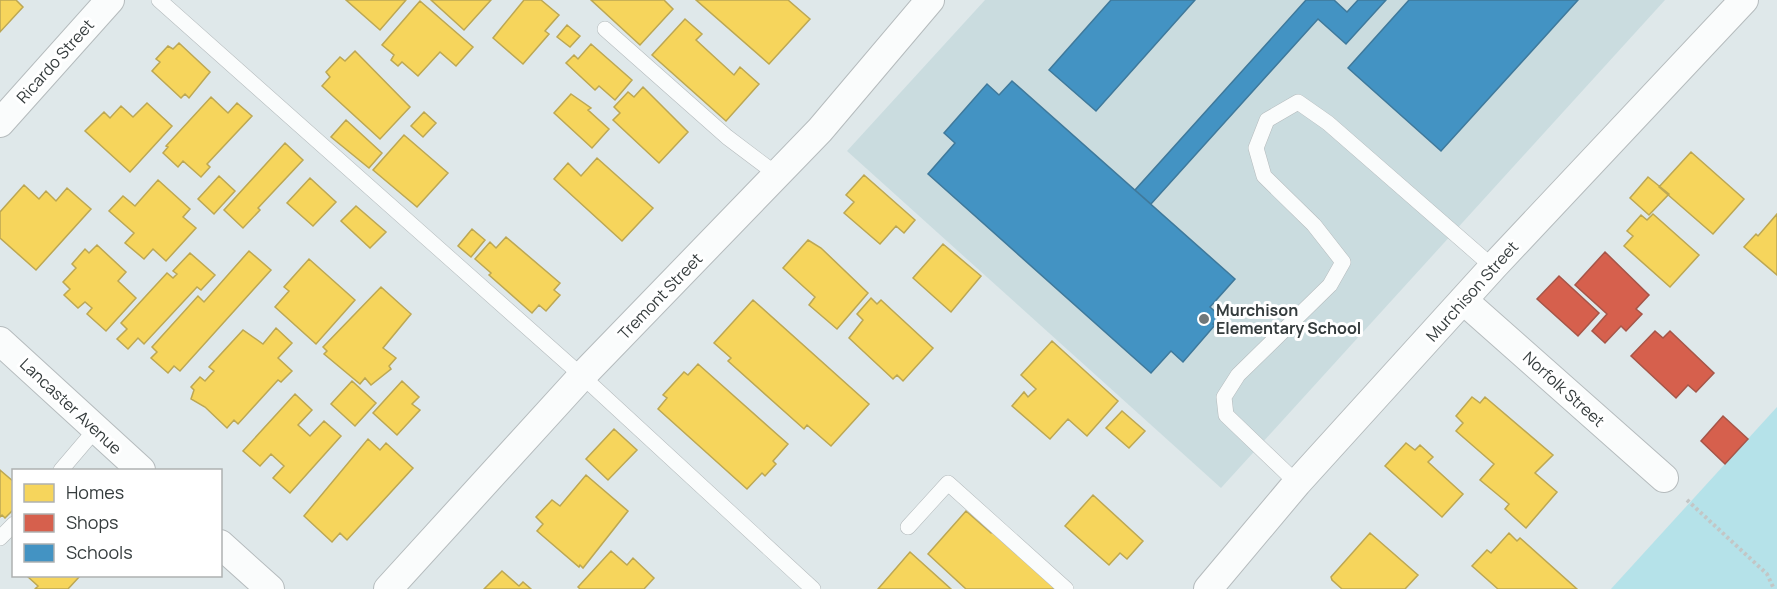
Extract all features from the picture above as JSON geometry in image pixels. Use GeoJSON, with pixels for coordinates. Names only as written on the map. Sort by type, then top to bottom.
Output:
{"type":"FeatureCollection","features":[{"type":"Feature","properties":{"kind":"street","name":"Ricardo Street"},"geometry":{"type":"LineString","coordinates":[[0,123],[110,0]]}},
{"type":"Feature","properties":{"kind":"street","name":"Tremont Street"},"geometry":{"type":"LineString","coordinates":[[388,589],[582,376],[820,130],[930,0]]}},
{"type":"Feature","properties":{"kind":"street","name":"Murchison Street"},"geometry":{"type":"LineString","coordinates":[[1208,589],[1297,483],[1492,267],[1744,0]]}},
{"type":"Feature","properties":{"kind":"street","name":"Norfolk Street"},"geometry":{"type":"LineString","coordinates":[[1463,300],[1664,478]]}},
{"type":"Feature","properties":{"kind":"street","name":"Lancaster Avenue"},"geometry":{"type":"LineString","coordinates":[[0,341],[139,469]]}},
{"type":"Feature","properties":{"kind":"street"},"geometry":{"type":"LineString","coordinates":[[222,546],[270,589]]}},
{"type":"Feature","properties":{"kind":"lane"},"geometry":{"type":"LineString","coordinates":[[159,0],[582,376],[813,589]]}},
{"type":"Feature","properties":{"kind":"lane"},"geometry":{"type":"LineString","coordinates":[[605,29],[727,137],[776,174]]}},
{"type":"Feature","properties":{"kind":"lane"},"geometry":{"type":"LineString","coordinates":[[1297,483],[1226,415],[1224,397],[1238,375],[1330,285],[1343,262],[1314,225],[1264,176],[1256,148],[1267,120],[1298,102],[1328,123],[1492,267]]}},
{"type":"Feature","properties":{"kind":"lane"},"geometry":{"type":"LineString","coordinates":[[64,469],[96,429]]}},
{"type":"Feature","properties":{"kind":"lane"},"geometry":{"type":"LineString","coordinates":[[908,527],[948,483],[1066,589]]}},
{"type":"Feature","properties":{"kind":"lane"},"geometry":{"type":"LineString","coordinates":[[0,538],[12,526]]}},
{"type":"Feature","properties":{"kind":"path"},"geometry":{"type":"LineString","coordinates":[[1664,478],[1767,574],[1774,589]]}},
{"type":"Feature","properties":{"kind":"shaded area","name":"Murchison Elementary School"},"geometry":{"type":"Polygon","coordinates":[[[985,0],[1665,0],[1221,488],[847,151],[985,0]]]}},
{"type":"Feature","properties":{"kind":"shaded area"},"geometry":{"type":"Polygon","coordinates":[[[1777,407],[1777,589],[1611,589],[1777,407]]]}},
{"type":"Feature","properties":{"kind":"building: Homes"},"geometry":{"type":"Polygon","coordinates":[[[0,0],[16,0],[23,7],[0,32],[0,0]]]}},
{"type":"Feature","properties":{"kind":"building: Homes"},"geometry":{"type":"Polygon","coordinates":[[[346,0],[406,0],[380,30],[346,0]]]}},
{"type":"Feature","properties":{"kind":"building: Homes"},"geometry":{"type":"Polygon","coordinates":[[[431,0],[491,0],[464,30],[431,0]]]}},
{"type":"Feature","properties":{"kind":"building: Homes"},"geometry":{"type":"Polygon","coordinates":[[[524,0],[541,0],[559,15],[545,31],[549,34],[523,64],[493,38],[524,0]]]}},
{"type":"Feature","properties":{"kind":"building: Homes"},"geometry":{"type":"Polygon","coordinates":[[[591,0],[664,0],[673,9],[640,45],[591,0]]]}},
{"type":"Feature","properties":{"kind":"building: Homes"},"geometry":{"type":"Polygon","coordinates":[[[696,0],[788,0],[810,19],[769,64],[696,0]]]}},
{"type":"Feature","properties":{"kind":"building: Homes"},"geometry":{"type":"Polygon","coordinates":[[[420,1],[473,47],[456,66],[440,52],[418,76],[402,62],[398,66],[391,60],[394,55],[382,45],[420,1]]]}},
{"type":"Feature","properties":{"kind":"building: Homes"},"geometry":{"type":"Polygon","coordinates":[[[685,19],[702,34],[696,40],[734,75],[740,67],[759,84],[726,121],[652,55],[685,19]]]}},
{"type":"Feature","properties":{"kind":"building: Homes"},"geometry":{"type":"Polygon","coordinates":[[[567,25],[580,36],[570,47],[557,37],[567,25]]]}},
{"type":"Feature","properties":{"kind":"building: Homes"},"geometry":{"type":"Polygon","coordinates":[[[179,43],[210,72],[189,98],[185,94],[181,98],[152,71],[160,62],[156,59],[168,46],[173,49],[179,43]]]}},
{"type":"Feature","properties":{"kind":"building: Homes"},"geometry":{"type":"Polygon","coordinates":[[[591,44],[632,80],[615,100],[599,86],[595,90],[566,63],[574,55],[578,59],[591,44]]]}},
{"type":"Feature","properties":{"kind":"building: Homes"},"geometry":{"type":"Polygon","coordinates":[[[355,51],[410,107],[380,139],[322,86],[330,77],[326,72],[340,57],[345,61],[355,51]]]}},
{"type":"Feature","properties":{"kind":"building: Homes"},"geometry":{"type":"Polygon","coordinates":[[[643,87],[688,132],[659,163],[613,120],[620,113],[614,107],[628,92],[634,97],[643,87]]]}},
{"type":"Feature","properties":{"kind":"building: Homes"},"geometry":{"type":"Polygon","coordinates":[[[571,94],[591,108],[588,110],[609,129],[592,148],[554,113],[571,94]]]}},
{"type":"Feature","properties":{"kind":"building: Homes"},"geometry":{"type":"Polygon","coordinates":[[[211,97],[228,113],[237,103],[252,116],[207,164],[210,167],[201,177],[183,161],[178,167],[163,153],[168,147],[166,146],[211,97]]]}},
{"type":"Feature","properties":{"kind":"building: Homes"},"geometry":{"type":"Polygon","coordinates":[[[147,103],[172,126],[130,172],[85,131],[104,112],[110,118],[121,106],[133,117],[147,103]]]}},
{"type":"Feature","properties":{"kind":"building: Homes"},"geometry":{"type":"Polygon","coordinates":[[[424,112],[436,123],[423,137],[411,126],[424,112]]]}},
{"type":"Feature","properties":{"kind":"building: Homes"},"geometry":{"type":"Polygon","coordinates":[[[346,120],[382,153],[369,168],[331,137],[346,120]]]}},
{"type":"Feature","properties":{"kind":"building: Homes"},"geometry":{"type":"Polygon","coordinates":[[[404,135],[448,173],[417,207],[373,170],[404,135]]]}},
{"type":"Feature","properties":{"kind":"building: Homes"},"geometry":{"type":"Polygon","coordinates":[[[285,143],[303,160],[258,208],[260,210],[243,228],[224,210],[285,143]]]}},
{"type":"Feature","properties":{"kind":"building: Homes"},"geometry":{"type":"Polygon","coordinates":[[[1691,152],[1744,199],[1713,234],[1659,187],[1691,152]]]}},
{"type":"Feature","properties":{"kind":"building: Homes"},"geometry":{"type":"Polygon","coordinates":[[[597,158],[653,208],[622,241],[554,179],[568,163],[581,176],[597,158]]]}},
{"type":"Feature","properties":{"kind":"building: Homes"},"geometry":{"type":"Polygon","coordinates":[[[864,175],[915,220],[904,233],[896,226],[880,244],[844,213],[854,202],[846,195],[864,175]]]}},
{"type":"Feature","properties":{"kind":"building: Homes"},"geometry":{"type":"Polygon","coordinates":[[[219,176],[235,191],[214,214],[198,199],[219,176]]]}},
{"type":"Feature","properties":{"kind":"building: Homes"},"geometry":{"type":"Polygon","coordinates":[[[1648,177],[1669,194],[1649,215],[1630,198],[1648,177]]]}},
{"type":"Feature","properties":{"kind":"building: Homes"},"geometry":{"type":"Polygon","coordinates":[[[310,178],[336,202],[313,226],[287,203],[310,178]]]}},
{"type":"Feature","properties":{"kind":"building: Homes"},"geometry":{"type":"Polygon","coordinates":[[[158,180],[190,209],[183,217],[196,228],[166,261],[153,249],[144,259],[125,243],[134,233],[109,211],[123,196],[135,206],[158,180]]]}},
{"type":"Feature","properties":{"kind":"building: Homes"},"geometry":{"type":"Polygon","coordinates":[[[24,185],[39,199],[46,191],[56,201],[67,188],[91,209],[36,270],[0,238],[0,212],[24,185]]]}},
{"type":"Feature","properties":{"kind":"building: Homes"},"geometry":{"type":"Polygon","coordinates":[[[356,206],[386,232],[370,248],[341,221],[356,206]]]}},
{"type":"Feature","properties":{"kind":"building: Homes"},"geometry":{"type":"Polygon","coordinates":[[[1653,214],[1699,255],[1670,287],[1624,246],[1633,236],[1627,231],[1641,215],[1647,220],[1653,214]]]}},
{"type":"Feature","properties":{"kind":"building: Homes"},"geometry":{"type":"Polygon","coordinates":[[[1777,214],[1777,275],[1744,247],[1756,234],[1758,236],[1777,214]]]}},
{"type":"Feature","properties":{"kind":"building: Homes"},"geometry":{"type":"Polygon","coordinates":[[[472,229],[485,240],[471,257],[458,246],[472,229]]]}},
{"type":"Feature","properties":{"kind":"building: Homes"},"geometry":{"type":"Polygon","coordinates":[[[506,237],[560,283],[554,290],[560,295],[546,311],[539,305],[532,313],[489,275],[491,273],[475,259],[490,242],[496,248],[506,237]]]}},
{"type":"Feature","properties":{"kind":"building: Homes"},"geometry":{"type":"Polygon","coordinates":[[[808,240],[821,248],[868,293],[837,329],[809,305],[815,297],[783,268],[808,240]]]}},
{"type":"Feature","properties":{"kind":"building: Homes"},"geometry":{"type":"Polygon","coordinates":[[[943,244],[981,276],[951,312],[913,278],[943,244]]]}},
{"type":"Feature","properties":{"kind":"building: Homes"},"geometry":{"type":"Polygon","coordinates":[[[97,245],[126,272],[118,281],[136,298],[106,331],[87,314],[92,308],[85,302],[78,308],[64,295],[70,289],[63,282],[76,268],[72,264],[85,249],[89,253],[97,245]]]}},
{"type":"Feature","properties":{"kind":"building: Homes"},"geometry":{"type":"Polygon","coordinates":[[[249,251],[271,270],[180,371],[174,366],[168,373],[151,358],[157,352],[152,347],[198,296],[204,302],[249,251]]]}},
{"type":"Feature","properties":{"kind":"building: Homes"},"geometry":{"type":"Polygon","coordinates":[[[190,253],[215,275],[201,290],[197,287],[144,344],[138,338],[128,349],[117,339],[127,329],[121,323],[167,273],[173,278],[177,274],[173,271],[190,253]]]}},
{"type":"Feature","properties":{"kind":"building: Homes"},"geometry":{"type":"Polygon","coordinates":[[[309,259],[355,300],[316,344],[275,307],[289,291],[284,287],[309,259]]]}},
{"type":"Feature","properties":{"kind":"building: Homes"},"geometry":{"type":"Polygon","coordinates":[[[381,287],[411,314],[383,348],[396,358],[389,366],[391,369],[371,385],[365,378],[360,384],[324,354],[327,351],[323,347],[381,287]]]}},
{"type":"Feature","properties":{"kind":"building: Homes"},"geometry":{"type":"Polygon","coordinates":[[[871,298],[877,304],[881,300],[933,348],[903,381],[897,375],[893,379],[849,338],[863,320],[857,314],[871,298]]]}},
{"type":"Feature","properties":{"kind":"building: Homes"},"geometry":{"type":"Polygon","coordinates":[[[753,300],[869,404],[831,446],[807,425],[804,429],[728,361],[731,358],[714,343],[753,300]]]}},
{"type":"Feature","properties":{"kind":"building: Homes"},"geometry":{"type":"Polygon","coordinates":[[[276,328],[292,343],[278,358],[292,371],[281,382],[278,380],[238,424],[234,420],[227,428],[205,407],[191,399],[194,390],[191,387],[200,377],[205,381],[214,371],[209,367],[243,330],[263,344],[276,328]]]}},
{"type":"Feature","properties":{"kind":"building: Homes"},"geometry":{"type":"Polygon","coordinates":[[[1052,341],[1118,401],[1087,436],[1068,419],[1050,439],[1012,406],[1024,392],[1028,397],[1036,389],[1021,375],[1052,341]]]}},
{"type":"Feature","properties":{"kind":"building: Homes"},"geometry":{"type":"Polygon","coordinates":[[[698,364],[788,444],[773,461],[776,464],[765,476],[762,473],[747,489],[658,409],[667,398],[663,395],[684,372],[688,375],[698,364]]]}},
{"type":"Feature","properties":{"kind":"building: Homes"},"geometry":{"type":"Polygon","coordinates":[[[352,381],[376,403],[355,426],[331,404],[352,381]]]}},
{"type":"Feature","properties":{"kind":"building: Homes"},"geometry":{"type":"Polygon","coordinates":[[[402,381],[419,397],[412,404],[420,410],[397,435],[373,413],[402,381]]]}},
{"type":"Feature","properties":{"kind":"building: Homes"},"geometry":{"type":"Polygon","coordinates":[[[295,394],[312,410],[298,425],[310,436],[324,421],[341,436],[290,493],[273,478],[284,466],[271,454],[260,466],[243,451],[295,394]]]}},
{"type":"Feature","properties":{"kind":"building: Homes"},"geometry":{"type":"Polygon","coordinates":[[[1472,397],[1480,403],[1485,397],[1553,455],[1535,473],[1557,492],[1526,528],[1505,509],[1509,504],[1480,480],[1494,464],[1456,431],[1463,423],[1456,416],[1472,397]]]}},
{"type":"Feature","properties":{"kind":"building: Homes"},"geometry":{"type":"Polygon","coordinates":[[[1122,411],[1145,431],[1129,448],[1106,428],[1122,411]]]}},
{"type":"Feature","properties":{"kind":"building: Homes"},"geometry":{"type":"Polygon","coordinates":[[[614,429],[637,450],[608,480],[586,459],[614,429]]]}},
{"type":"Feature","properties":{"kind":"building: Homes"},"geometry":{"type":"Polygon","coordinates":[[[368,439],[380,450],[386,443],[413,468],[347,540],[340,533],[332,542],[304,516],[368,439]]]}},
{"type":"Feature","properties":{"kind":"building: Homes"},"geometry":{"type":"Polygon","coordinates":[[[1406,443],[1415,450],[1420,445],[1433,457],[1428,462],[1463,494],[1442,517],[1385,466],[1406,443]]]}},
{"type":"Feature","properties":{"kind":"building: Homes"},"geometry":{"type":"Polygon","coordinates":[[[0,470],[12,480],[12,511],[5,518],[2,515],[0,517],[0,470]]]}},
{"type":"Feature","properties":{"kind":"building: Homes"},"geometry":{"type":"Polygon","coordinates":[[[586,475],[628,511],[583,568],[537,531],[543,524],[536,517],[552,500],[560,506],[586,475]]]}},
{"type":"Feature","properties":{"kind":"building: Homes"},"geometry":{"type":"Polygon","coordinates":[[[1093,495],[1143,541],[1127,559],[1120,553],[1109,565],[1065,526],[1093,495]]]}},
{"type":"Feature","properties":{"kind":"building: Homes"},"geometry":{"type":"Polygon","coordinates":[[[966,511],[991,533],[994,529],[1061,589],[966,589],[928,554],[966,511]]]}},
{"type":"Feature","properties":{"kind":"building: Homes"},"geometry":{"type":"Polygon","coordinates":[[[1370,533],[1418,575],[1405,589],[1342,589],[1332,580],[1331,577],[1370,533]]]}},
{"type":"Feature","properties":{"kind":"building: Homes"},"geometry":{"type":"Polygon","coordinates":[[[1509,533],[1517,541],[1520,538],[1577,589],[1498,589],[1472,566],[1487,550],[1491,553],[1509,533]]]}},
{"type":"Feature","properties":{"kind":"building: Homes"},"geometry":{"type":"Polygon","coordinates":[[[611,551],[627,565],[633,558],[654,578],[644,589],[580,589],[578,587],[611,551]]]}},
{"type":"Feature","properties":{"kind":"building: Homes"},"geometry":{"type":"Polygon","coordinates":[[[910,552],[951,589],[878,589],[910,552]]]}},
{"type":"Feature","properties":{"kind":"building: Homes"},"geometry":{"type":"Polygon","coordinates":[[[502,571],[519,586],[523,582],[531,589],[484,589],[502,571]]]}},
{"type":"Feature","properties":{"kind":"building: Homes"},"geometry":{"type":"Polygon","coordinates":[[[28,577],[79,577],[68,589],[35,589],[38,586],[28,577]]]}},
{"type":"Feature","properties":{"kind":"building: Shops"},"geometry":{"type":"Polygon","coordinates":[[[1605,252],[1649,295],[1636,309],[1642,314],[1626,331],[1621,326],[1605,343],[1592,331],[1607,314],[1575,285],[1605,252]]]}},
{"type":"Feature","properties":{"kind":"building: Shops"},"geometry":{"type":"Polygon","coordinates":[[[1559,276],[1599,313],[1578,336],[1537,299],[1559,276]]]}},
{"type":"Feature","properties":{"kind":"building: Shops"},"geometry":{"type":"Polygon","coordinates":[[[1655,331],[1663,338],[1670,331],[1714,373],[1696,392],[1688,385],[1676,398],[1631,356],[1655,331]]]}},
{"type":"Feature","properties":{"kind":"building: Shops"},"geometry":{"type":"Polygon","coordinates":[[[1723,416],[1748,439],[1725,464],[1701,441],[1723,416]]]}},
{"type":"Feature","properties":{"kind":"building: Schools"},"geometry":{"type":"Polygon","coordinates":[[[1111,0],[1195,0],[1096,111],[1049,70],[1111,0]]]}},
{"type":"Feature","properties":{"kind":"building: Schools"},"geometry":{"type":"Polygon","coordinates":[[[1306,0],[1334,0],[1347,12],[1358,0],[1386,0],[1346,44],[1318,19],[1151,204],[1135,190],[1306,0]]]}},
{"type":"Feature","properties":{"kind":"building: Schools"},"geometry":{"type":"Polygon","coordinates":[[[1409,0],[1578,0],[1441,151],[1348,68],[1409,0]]]}},
{"type":"Feature","properties":{"kind":"building: Schools"},"geometry":{"type":"Polygon","coordinates":[[[1012,81],[1235,279],[1210,307],[1220,316],[1213,324],[1215,325],[1183,362],[1171,351],[1151,373],[928,174],[955,143],[944,133],[987,84],[999,95],[1012,81]]]}},
{"type":"Feature","properties":{"kind":"place","name":"Murchison Elementary School"},"geometry":{"type":"Point","coordinates":[1204,319]}}]}
